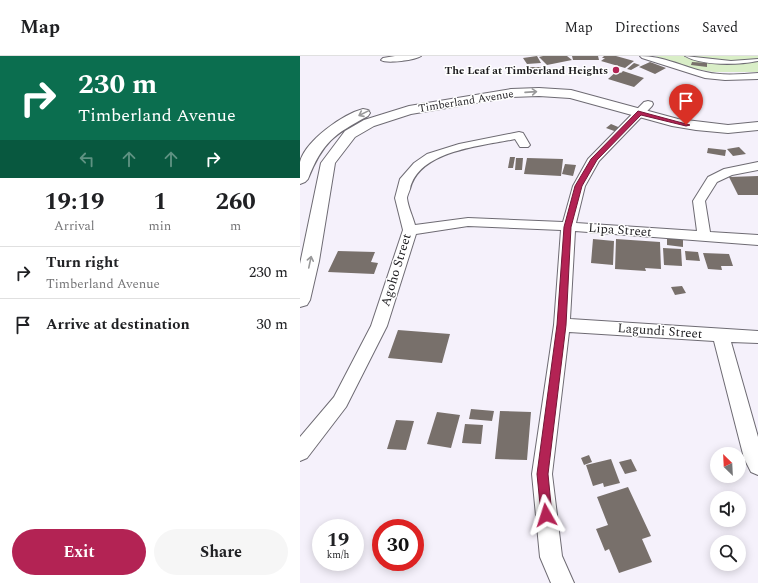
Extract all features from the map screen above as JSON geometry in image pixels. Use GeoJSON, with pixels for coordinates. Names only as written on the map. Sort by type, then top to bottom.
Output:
{"type":"FeatureCollection","features":[{"type":"Feature","properties":{"kind":"street"},"geometry":{"type":"LineString","coordinates":[[386,60],[416,56]]}},
{"type":"Feature","properties":{"kind":"street"},"geometry":{"type":"LineString","coordinates":[[645,56],[705,74],[725,76],[758,76]]}},
{"type":"Feature","properties":{"kind":"street","name":"Timberland Avenue"},"geometry":{"type":"LineString","coordinates":[[401,100],[512,82],[546,82],[581,85],[644,108],[677,123],[728,128],[758,126]]}},
{"type":"Feature","properties":{"kind":"street","name":"Timberland Avenue"},"geometry":{"type":"LineString","coordinates":[[300,300],[310,260],[307,230],[328,162],[350,134],[375,120],[410,110],[511,93],[539,92],[571,94],[644,108],[682,113],[714,116],[750,114]]}},
{"type":"Feature","properties":{"kind":"street"},"geometry":{"type":"LineString","coordinates":[[300,179],[314,148],[334,128],[380,106]]}},
{"type":"Feature","properties":{"kind":"street"},"geometry":{"type":"LineString","coordinates":[[563,583],[551,557],[542,474],[562,325],[568,227],[579,186],[594,159],[644,108]]}},
{"type":"Feature","properties":{"kind":"street","name":"Agoho Street"},"geometry":{"type":"LineString","coordinates":[[300,452],[340,402],[379,326],[410,230],[401,198],[406,180],[418,166],[431,156],[459,147],[519,135],[524,145]]}},
{"type":"Feature","properties":{"kind":"street"},"geometry":{"type":"LineString","coordinates":[[704,236],[699,201],[712,180],[728,172],[758,166]]}},
{"type":"Feature","properties":{"kind":"street","name":"Lipa Street"},"geometry":{"type":"LineString","coordinates":[[410,230],[468,222],[568,227],[758,240]]}},
{"type":"Feature","properties":{"kind":"street","name":"Lagundi Street"},"geometry":{"type":"LineString","coordinates":[[562,325],[758,337]]}},
{"type":"Feature","properties":{"kind":"street"},"geometry":{"type":"LineString","coordinates":[[721,335],[754,458],[758,466]]}},
{"type":"Feature","properties":{"kind":"lane"},"geometry":{"type":"LineString","coordinates":[[687,56],[708,61],[742,63],[758,60]]}},
{"type":"Feature","properties":{"kind":"green space"},"geometry":{"type":"Polygon","coordinates":[[[655,56],[758,56],[758,72],[714,72],[695,69],[655,56]]]}},
{"type":"Feature","properties":{"kind":"building"},"geometry":{"type":"Polygon","coordinates":[[[537,56],[541,63],[527,64],[523,58],[537,56]]]}},
{"type":"Feature","properties":{"kind":"building"},"geometry":{"type":"Polygon","coordinates":[[[567,56],[572,60],[547,65],[539,57],[567,56]]]}},
{"type":"Feature","properties":{"kind":"building"},"geometry":{"type":"Polygon","coordinates":[[[572,56],[598,56],[599,60],[573,60],[572,56]]]}},
{"type":"Feature","properties":{"kind":"building"},"geometry":{"type":"Polygon","coordinates":[[[604,56],[616,56],[634,61],[625,68],[601,61],[605,58],[602,58],[604,56]]]}},
{"type":"Feature","properties":{"kind":"building"},"geometry":{"type":"Polygon","coordinates":[[[650,62],[666,68],[655,74],[639,67],[650,62]]]}},
{"type":"Feature","properties":{"kind":"building"},"geometry":{"type":"Polygon","coordinates":[[[692,62],[707,63],[707,67],[691,65],[692,62]]]}},
{"type":"Feature","properties":{"kind":"building"},"geometry":{"type":"Polygon","coordinates":[[[634,63],[640,65],[631,70],[627,69],[634,63]]]}},
{"type":"Feature","properties":{"kind":"building"},"geometry":{"type":"Polygon","coordinates":[[[529,67],[541,67],[541,70],[528,70],[529,67]]]}},
{"type":"Feature","properties":{"kind":"building"},"geometry":{"type":"Polygon","coordinates":[[[617,71],[621,73],[623,71],[644,78],[634,87],[608,79],[617,71]]]}},
{"type":"Feature","properties":{"kind":"building"},"geometry":{"type":"Polygon","coordinates":[[[611,124],[623,129],[617,132],[606,128],[611,124]]]}},
{"type":"Feature","properties":{"kind":"building"},"geometry":{"type":"Polygon","coordinates":[[[739,147],[746,154],[733,156],[727,149],[739,147]]]}},
{"type":"Feature","properties":{"kind":"building"},"geometry":{"type":"Polygon","coordinates":[[[708,148],[726,150],[725,156],[707,153],[708,148]]]}},
{"type":"Feature","properties":{"kind":"building"},"geometry":{"type":"Polygon","coordinates":[[[510,157],[515,157],[513,168],[508,168],[510,157]]]}},
{"type":"Feature","properties":{"kind":"building"},"geometry":{"type":"Polygon","coordinates":[[[516,158],[523,158],[522,170],[515,170],[516,158]]]}},
{"type":"Feature","properties":{"kind":"building"},"geometry":{"type":"Polygon","coordinates":[[[527,158],[563,159],[561,176],[524,174],[527,158]]]}},
{"type":"Feature","properties":{"kind":"building"},"geometry":{"type":"Polygon","coordinates":[[[565,164],[576,165],[573,176],[562,174],[565,164]]]}},
{"type":"Feature","properties":{"kind":"building"},"geometry":{"type":"Polygon","coordinates":[[[758,176],[758,195],[738,195],[729,177],[758,176]]]}},
{"type":"Feature","properties":{"kind":"building"},"geometry":{"type":"Polygon","coordinates":[[[667,237],[683,239],[683,247],[667,245],[667,237]]]}},
{"type":"Feature","properties":{"kind":"building"},"geometry":{"type":"Polygon","coordinates":[[[593,239],[614,241],[613,265],[591,263],[593,239]]]}},
{"type":"Feature","properties":{"kind":"building"},"geometry":{"type":"Polygon","coordinates":[[[616,239],[660,242],[661,269],[645,268],[646,271],[615,269],[616,239]]]}},
{"type":"Feature","properties":{"kind":"building"},"geometry":{"type":"Polygon","coordinates":[[[663,248],[681,249],[682,266],[664,265],[663,248]]]}},
{"type":"Feature","properties":{"kind":"building"},"geometry":{"type":"Polygon","coordinates":[[[338,251],[375,252],[371,262],[378,263],[374,274],[328,272],[338,251]]]}},
{"type":"Feature","properties":{"kind":"building"},"geometry":{"type":"Polygon","coordinates":[[[685,251],[698,252],[700,261],[686,260],[685,251]]]}},
{"type":"Feature","properties":{"kind":"building"},"geometry":{"type":"Polygon","coordinates":[[[703,253],[729,254],[733,266],[721,266],[722,270],[708,269],[703,253]]]}},
{"type":"Feature","properties":{"kind":"building"},"geometry":{"type":"Polygon","coordinates":[[[682,286],[686,293],[675,295],[671,287],[682,286]]]}},
{"type":"Feature","properties":{"kind":"building"},"geometry":{"type":"Polygon","coordinates":[[[398,330],[450,334],[442,363],[388,358],[398,330]]]}},
{"type":"Feature","properties":{"kind":"building"},"geometry":{"type":"Polygon","coordinates":[[[471,409],[494,411],[492,421],[469,419],[471,409]]]}},
{"type":"Feature","properties":{"kind":"building"},"geometry":{"type":"Polygon","coordinates":[[[500,411],[531,412],[527,460],[495,459],[500,411]]]}},
{"type":"Feature","properties":{"kind":"building"},"geometry":{"type":"Polygon","coordinates":[[[437,412],[460,415],[451,448],[427,444],[437,412]]]}},
{"type":"Feature","properties":{"kind":"building"},"geometry":{"type":"Polygon","coordinates":[[[396,420],[414,421],[406,450],[387,449],[396,420]]]}},
{"type":"Feature","properties":{"kind":"building"},"geometry":{"type":"Polygon","coordinates":[[[465,424],[483,425],[481,444],[462,443],[465,424]]]}},
{"type":"Feature","properties":{"kind":"building"},"geometry":{"type":"Polygon","coordinates":[[[589,455],[592,462],[584,465],[581,458],[589,455]]]}},
{"type":"Feature","properties":{"kind":"building"},"geometry":{"type":"Polygon","coordinates":[[[611,459],[620,483],[604,487],[603,483],[593,486],[586,465],[611,459]]]}},
{"type":"Feature","properties":{"kind":"building"},"geometry":{"type":"Polygon","coordinates":[[[631,459],[637,471],[625,474],[619,462],[631,459]]]}},
{"type":"Feature","properties":{"kind":"building"},"geometry":{"type":"Polygon","coordinates":[[[628,487],[651,536],[642,539],[652,562],[619,573],[609,549],[605,551],[596,529],[608,525],[597,497],[628,487]]]}},
{"type":"Feature","properties":{"kind":"place","name":"The Leaf at Timberland Heights"},"geometry":{"type":"Point","coordinates":[616,70]}},
{"type":"Feature","properties":{"kind":"route"},"geometry":{"type":"LineString","coordinates":[[546,515],[542,474],[562,325],[568,227],[579,186],[594,159],[640,113],[686,125]]}}]}
